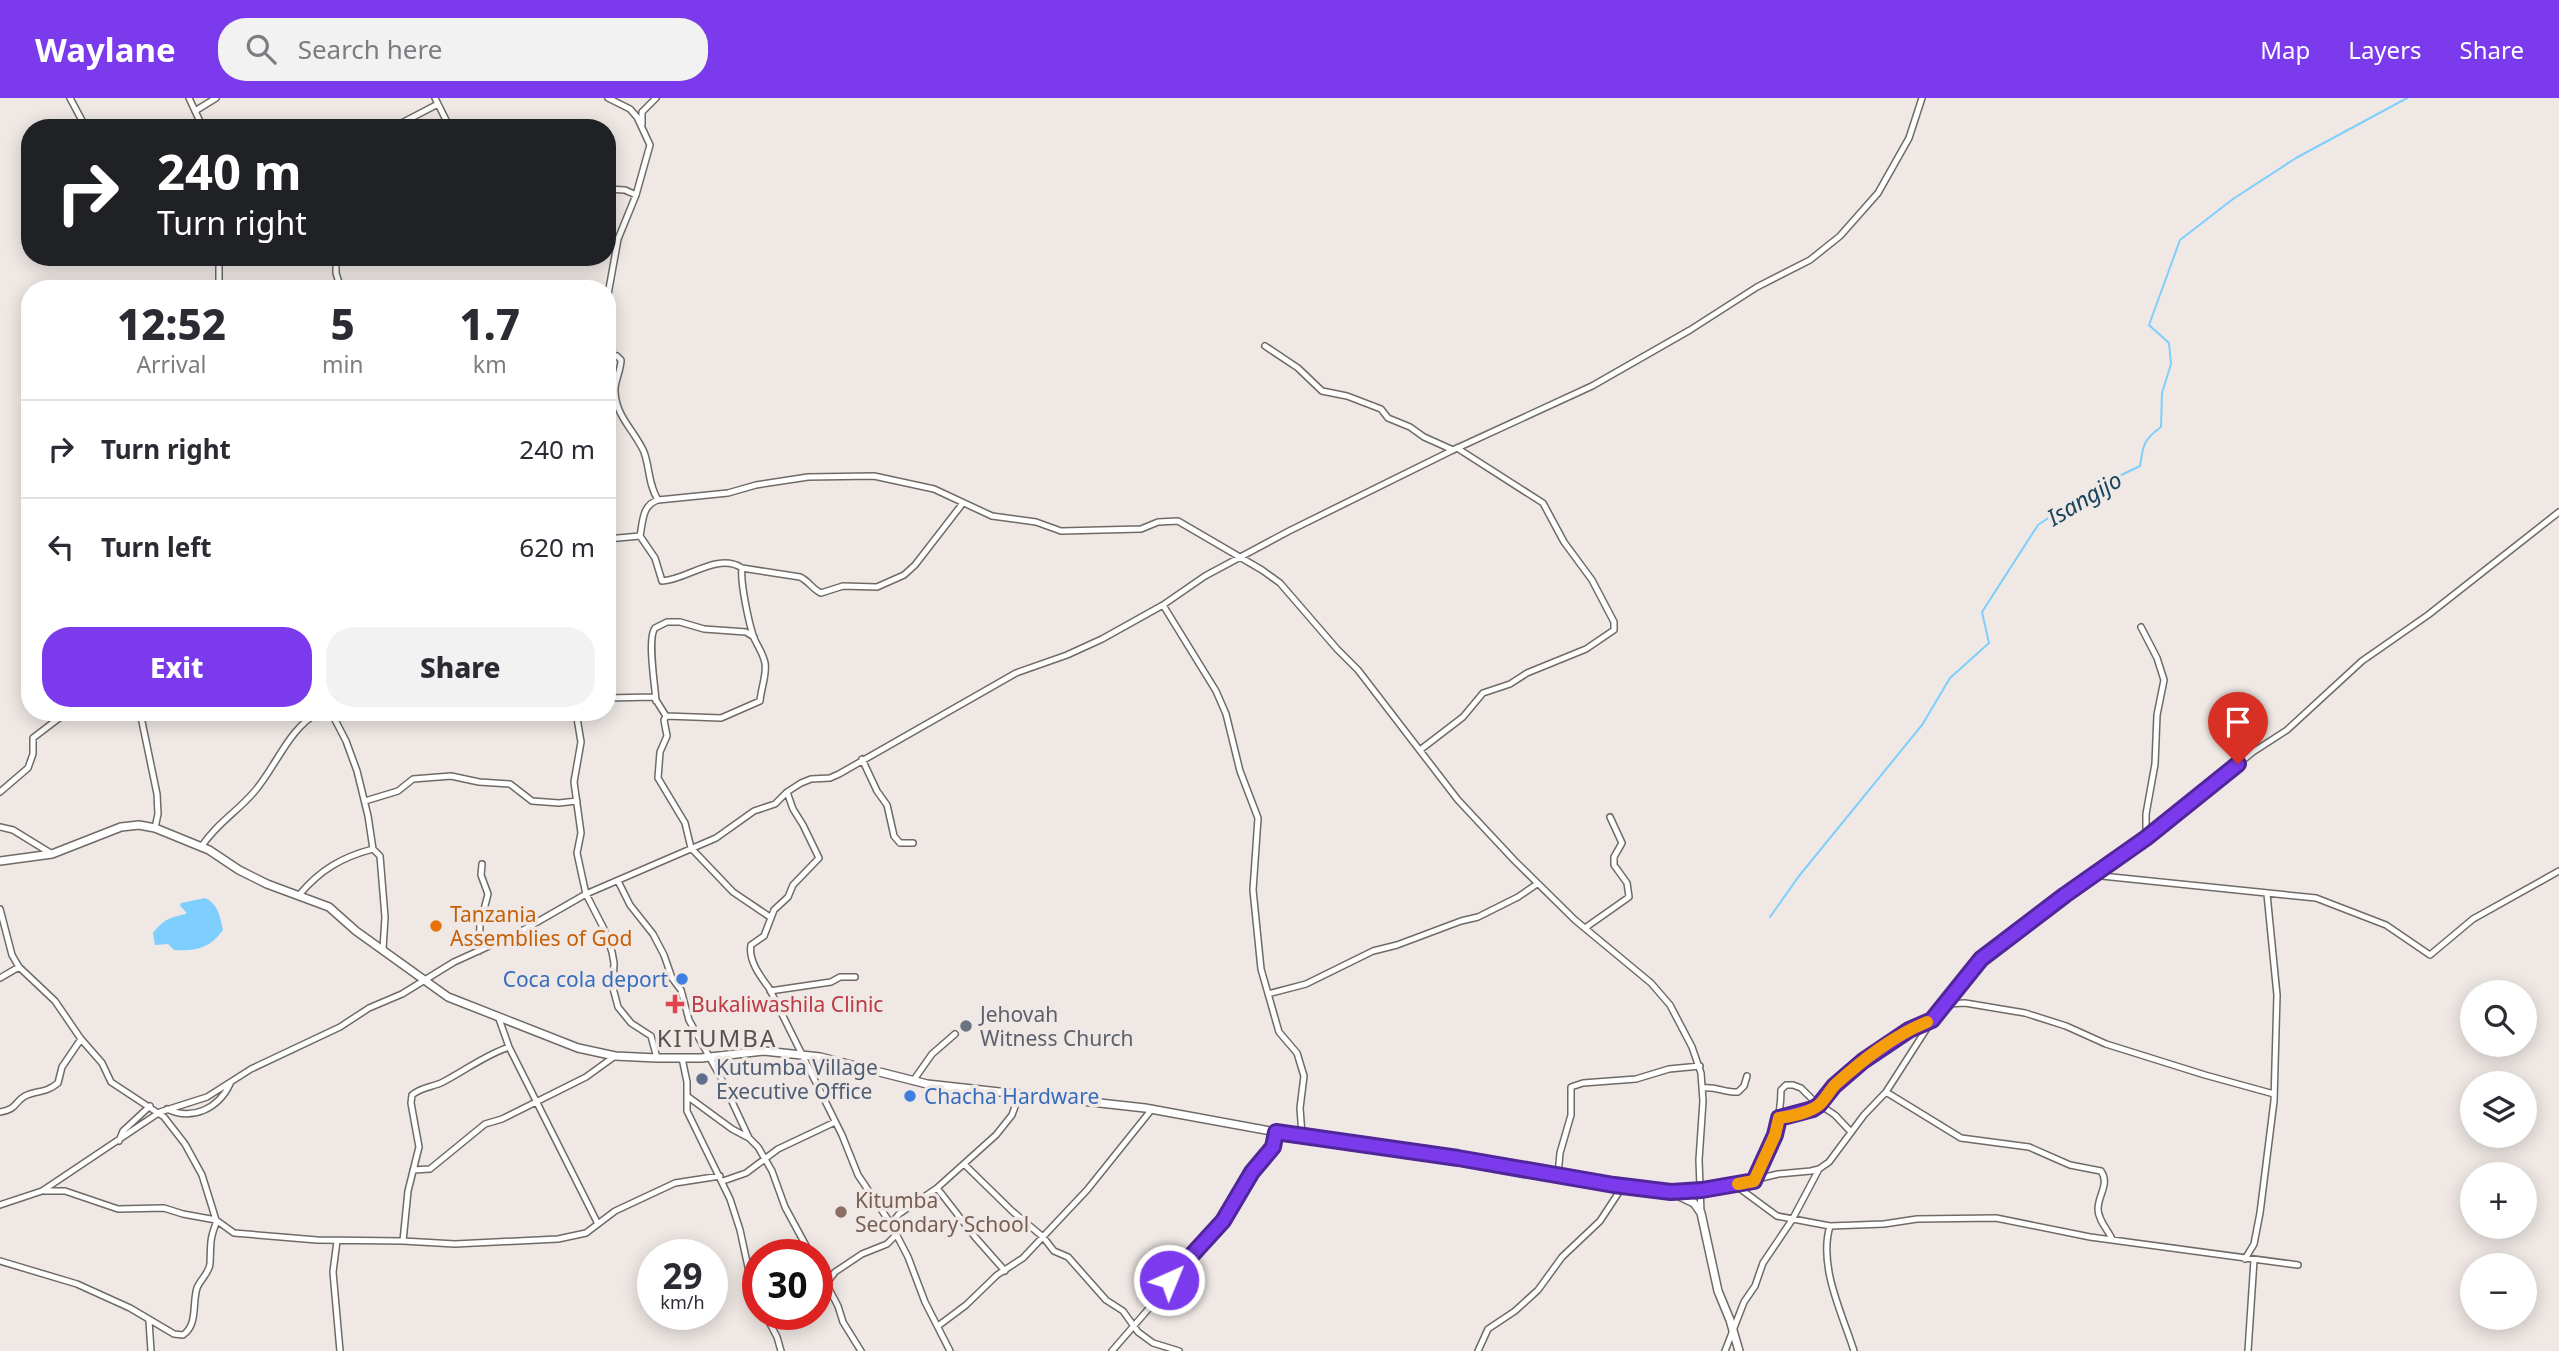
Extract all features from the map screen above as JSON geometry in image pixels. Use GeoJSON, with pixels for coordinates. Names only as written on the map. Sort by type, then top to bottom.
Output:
{"type":"FeatureCollection","features":[{"type":"Feature","properties":{"kind":"street"},"geometry":{"type":"LineString","coordinates":[[70,98],[81,119]]}},
{"type":"Feature","properties":{"kind":"street"},"geometry":{"type":"LineString","coordinates":[[189,98],[199,119]]}},
{"type":"Feature","properties":{"kind":"street"},"geometry":{"type":"LineString","coordinates":[[195,111],[216,98]]}},
{"type":"Feature","properties":{"kind":"street"},"geometry":{"type":"LineString","coordinates":[[608,98],[630,109],[642,124],[650,145],[616,250]]}},
{"type":"Feature","properties":{"kind":"street"},"geometry":{"type":"LineString","coordinates":[[642,124],[642,112],[656,98]]}},
{"type":"Feature","properties":{"kind":"street"},"geometry":{"type":"LineString","coordinates":[[0,1205],[42,1191],[160,1112],[196,1102],[251,1069],[340,1027],[369,1008],[402,994],[454,962],[518,933],[586,894],[716,838],[754,811],[775,804],[787,792],[807,780],[834,776],[911,735],[1016,673],[1067,655],[1163,605],[1240,556],[1455,449],[1592,386],[1690,330],[1757,287],[1810,260],[1840,236],[1878,193],[1909,138],[1923,98]]}},
{"type":"Feature","properties":{"kind":"street"},"geometry":{"type":"LineString","coordinates":[[407,119],[437,101],[446,119]]}},
{"type":"Feature","properties":{"kind":"street"},"geometry":{"type":"LineString","coordinates":[[616,190],[636,195]]}},
{"type":"Feature","properties":{"kind":"street"},"geometry":{"type":"LineString","coordinates":[[1265,346],[1298,368],[1322,391],[1381,409],[1388,418],[1410,427],[1424,437],[1455,449],[1543,503],[1564,542],[1592,580],[1614,622],[1614,630],[1586,649],[1527,673],[1510,684],[1483,693],[1463,716],[1420,750]]}},
{"type":"Feature","properties":{"kind":"street"},"geometry":{"type":"LineString","coordinates":[[616,356],[621,360],[616,382]]}},
{"type":"Feature","properties":{"kind":"street"},"geometry":{"type":"LineString","coordinates":[[616,402],[624,423],[645,454],[649,483],[658,500]]}},
{"type":"Feature","properties":{"kind":"street"},"geometry":{"type":"LineString","coordinates":[[963,503],[910,570],[877,587],[843,586],[828,593],[815,590],[808,580],[800,576],[730,564],[714,565],[679,578],[662,581],[655,558],[640,537],[646,507],[658,500],[728,493],[799,478],[874,477],[934,489],[992,516],[1035,522],[1069,531],[1141,529],[1158,522],[1178,522],[1240,556],[1280,583],[1358,670],[1458,800],[1537,884],[1651,983],[1665,998],[1682,1026],[1700,1066],[1703,1088],[1699,1160],[1701,1213],[1718,1291],[1739,1351]]}},
{"type":"Feature","properties":{"kind":"street"},"geometry":{"type":"LineString","coordinates":[[0,861],[52,854],[121,827],[138,825],[155,828],[201,846],[267,884],[328,907],[448,997],[578,1048],[615,1056],[682,1058],[764,1051],[801,1055],[829,1059],[913,1081],[1152,1109],[1276,1132],[1623,1186],[1671,1192],[1702,1190],[1754,1181],[1774,1174],[1819,1169],[1829,1162],[1886,1092],[1932,1020],[1981,959],[2287,730],[2362,661],[2428,615],[2559,512]]}},
{"type":"Feature","properties":{"kind":"street"},"geometry":{"type":"LineString","coordinates":[[616,538],[640,537]]}},
{"type":"Feature","properties":{"kind":"street"},"geometry":{"type":"LineString","coordinates":[[666,716],[721,718],[760,701],[766,667],[746,607],[742,568]]}},
{"type":"Feature","properties":{"kind":"street"},"geometry":{"type":"LineString","coordinates":[[1163,605],[1216,691],[1226,714],[1241,771],[1256,810],[1259,834],[1253,898],[1261,970],[1279,1032],[1297,1053],[1304,1076],[1300,1108],[1303,1135]]}},
{"type":"Feature","properties":{"kind":"street"},"geometry":{"type":"LineString","coordinates":[[656,701],[650,643],[655,628],[667,622],[680,621],[704,629],[746,632],[754,637]]}},
{"type":"Feature","properties":{"kind":"street"},"geometry":{"type":"LineString","coordinates":[[2141,627],[2157,658],[2164,680],[2157,715],[2155,764],[2146,814],[2146,838]]}},
{"type":"Feature","properties":{"kind":"street"},"geometry":{"type":"LineString","coordinates":[[616,698],[654,697],[666,716]]}},
{"type":"Feature","properties":{"kind":"street"},"geometry":{"type":"LineString","coordinates":[[666,716],[664,720],[667,736],[660,752],[658,778],[685,823],[691,848],[733,892],[770,917]]}},
{"type":"Feature","properties":{"kind":"street"},"geometry":{"type":"LineString","coordinates":[[0,792],[28,768],[34,751],[33,737],[55,721]]}},
{"type":"Feature","properties":{"kind":"street"},"geometry":{"type":"LineString","coordinates":[[142,721],[157,794],[159,814],[155,828]]}},
{"type":"Feature","properties":{"kind":"street"},"geometry":{"type":"LineString","coordinates":[[201,846],[214,828],[253,793],[301,726],[307,721]]}},
{"type":"Feature","properties":{"kind":"street"},"geometry":{"type":"LineString","coordinates":[[336,721],[346,741],[365,801],[373,849],[380,856],[385,917],[383,949]]}},
{"type":"Feature","properties":{"kind":"street"},"geometry":{"type":"LineString","coordinates":[[578,721],[581,741],[575,775],[581,840],[577,853],[586,894],[604,929],[612,952],[612,988],[618,1007],[631,1023],[651,1036],[657,1058]]}},
{"type":"Feature","properties":{"kind":"street"},"geometry":{"type":"LineString","coordinates":[[862,759],[877,791],[887,805],[894,836],[900,842],[913,843]]}},
{"type":"Feature","properties":{"kind":"street"},"geometry":{"type":"LineString","coordinates":[[365,801],[398,791],[413,779],[451,776],[510,785],[532,801],[577,801]]}},
{"type":"Feature","properties":{"kind":"street"},"geometry":{"type":"LineString","coordinates":[[787,792],[819,858],[793,885],[789,897],[774,910],[764,936],[750,947],[758,973],[770,991],[832,1121],[842,1135],[861,1181],[891,1224],[908,1257],[925,1302],[950,1351]]}},
{"type":"Feature","properties":{"kind":"street"},"geometry":{"type":"LineString","coordinates":[[1585,928],[1629,897],[1627,883],[1614,865],[1614,857],[1622,843],[1611,817]]}},
{"type":"Feature","properties":{"kind":"street"},"geometry":{"type":"LineString","coordinates":[[0,827],[13,830],[52,854]]}},
{"type":"Feature","properties":{"kind":"street"},"geometry":{"type":"LineString","coordinates":[[299,895],[320,873],[346,857],[373,849]]}},
{"type":"Feature","properties":{"kind":"street"},"geometry":{"type":"LineString","coordinates":[[479,951],[480,925],[488,894],[481,875],[482,864]]}},
{"type":"Feature","properties":{"kind":"street"},"geometry":{"type":"LineString","coordinates":[[2092,875],[2188,883],[2267,894],[2295,894],[2331,903],[2386,925],[2430,955],[2473,919],[2559,871]]}},
{"type":"Feature","properties":{"kind":"street"},"geometry":{"type":"LineString","coordinates":[[618,881],[630,905],[661,949],[672,978],[681,990],[689,1020],[750,1138],[775,1176],[785,1208],[802,1239]]}},
{"type":"Feature","properties":{"kind":"street"},"geometry":{"type":"LineString","coordinates":[[1268,994],[1306,984],[1373,951],[1478,917],[1537,884]]}},
{"type":"Feature","properties":{"kind":"street"},"geometry":{"type":"LineString","coordinates":[[2245,1259],[2254,1244],[2260,1213],[2274,1094],[2277,995],[2267,894]]}},
{"type":"Feature","properties":{"kind":"street"},"geometry":{"type":"LineString","coordinates":[[0,909],[12,955],[19,967],[55,1001],[81,1039],[102,1063],[111,1082],[160,1112],[183,1140],[200,1171],[217,1220],[229,1231],[243,1235],[455,1244],[540,1240],[582,1234],[629,1203],[675,1183],[722,1179],[746,1172],[765,1157],[832,1121]]}},
{"type":"Feature","properties":{"kind":"street"},"geometry":{"type":"LineString","coordinates":[[0,978],[19,967]]}},
{"type":"Feature","properties":{"kind":"street"},"geometry":{"type":"LineString","coordinates":[[770,991],[831,982],[842,977],[855,977]]}},
{"type":"Feature","properties":{"kind":"street"},"geometry":{"type":"LineString","coordinates":[[1946,1004],[1965,1003],[2025,1013],[2161,1062],[2274,1094]]}},
{"type":"Feature","properties":{"kind":"street"},"geometry":{"type":"LineString","coordinates":[[498,1016],[509,1047],[597,1222]]}},
{"type":"Feature","properties":{"kind":"street"},"geometry":{"type":"LineString","coordinates":[[1779,1118],[1800,1114],[1819,1105],[1834,1086],[1863,1061],[1909,1030],[1932,1020]]}},
{"type":"Feature","properties":{"kind":"street"},"geometry":{"type":"LineString","coordinates":[[913,1081],[932,1054],[955,1034]]}},
{"type":"Feature","properties":{"kind":"street"},"geometry":{"type":"LineString","coordinates":[[0,1112],[14,1108],[24,1097],[44,1092],[58,1083],[62,1067],[81,1039]]}},
{"type":"Feature","properties":{"kind":"street"},"geometry":{"type":"LineString","coordinates":[[402,1241],[408,1191],[419,1142],[412,1095],[444,1082],[492,1053],[509,1047]]}},
{"type":"Feature","properties":{"kind":"street"},"geometry":{"type":"LineString","coordinates":[[413,1170],[430,1169],[480,1127],[586,1077],[615,1056]]}},
{"type":"Feature","properties":{"kind":"street"},"geometry":{"type":"LineString","coordinates":[[682,1058],[687,1111],[722,1179],[742,1239]]}},
{"type":"Feature","properties":{"kind":"street"},"geometry":{"type":"LineString","coordinates":[[1558,1175],[1560,1153],[1571,1115],[1572,1087],[1592,1082],[1636,1079],[1669,1069],[1700,1066]]}},
{"type":"Feature","properties":{"kind":"street"},"geometry":{"type":"LineString","coordinates":[[1703,1088],[1712,1086],[1738,1092],[1744,1086],[1747,1076]]}},
{"type":"Feature","properties":{"kind":"street"},"geometry":{"type":"LineString","coordinates":[[167,1109],[181,1114],[207,1110],[221,1100],[230,1084]]}},
{"type":"Feature","properties":{"kind":"street"},"geometry":{"type":"LineString","coordinates":[[1754,1181],[1775,1135],[1781,1090],[1786,1085],[1798,1086],[1819,1105],[1831,1111],[1851,1132]]}},
{"type":"Feature","properties":{"kind":"street"},"geometry":{"type":"LineString","coordinates":[[1886,1092],[1961,1138],[2029,1147],[2070,1165],[2101,1171],[2105,1180],[2099,1214],[2112,1240]]}},
{"type":"Feature","properties":{"kind":"street"},"geometry":{"type":"LineString","coordinates":[[891,1224],[899,1214],[937,1188],[1007,1123],[1015,1109],[1018,1095]]}},
{"type":"Feature","properties":{"kind":"street"},"geometry":{"type":"LineString","coordinates":[[687,1096],[725,1125],[750,1138]]}},
{"type":"Feature","properties":{"kind":"street"},"geometry":{"type":"LineString","coordinates":[[119,1141],[123,1132],[150,1106]]}},
{"type":"Feature","properties":{"kind":"street"},"geometry":{"type":"LineString","coordinates":[[938,1326],[1023,1258],[1087,1190],[1152,1109]]}},
{"type":"Feature","properties":{"kind":"street"},"geometry":{"type":"LineString","coordinates":[[1112,1351],[1151,1306],[1175,1272],[1223,1221],[1252,1172],[1273,1147],[1276,1132]]}},
{"type":"Feature","properties":{"kind":"street"},"geometry":{"type":"LineString","coordinates":[[964,1164],[1043,1237],[1056,1253],[1068,1257],[1106,1300],[1123,1311],[1132,1326],[1153,1343],[1179,1351]]}},
{"type":"Feature","properties":{"kind":"street"},"geometry":{"type":"LineString","coordinates":[[1725,1351],[1763,1263],[1792,1220],[1819,1169]]}},
{"type":"Feature","properties":{"kind":"street"},"geometry":{"type":"LineString","coordinates":[[1801,1172],[1808,1180],[1810,1188]]}},
{"type":"Feature","properties":{"kind":"street"},"geometry":{"type":"LineString","coordinates":[[1735,1185],[1777,1216],[1830,1226],[1884,1224],[1917,1219],[1996,1218],[2112,1240],[2298,1265]]}},
{"type":"Feature","properties":{"kind":"street"},"geometry":{"type":"LineString","coordinates":[[1478,1351],[1488,1329],[1515,1311],[1538,1290],[1562,1257],[1600,1221],[1623,1186]]}},
{"type":"Feature","properties":{"kind":"street"},"geometry":{"type":"LineString","coordinates":[[937,1188],[1005,1271]]}},
{"type":"Feature","properties":{"kind":"street"},"geometry":{"type":"LineString","coordinates":[[42,1191],[65,1191],[118,1209],[163,1209],[217,1220]]}},
{"type":"Feature","properties":{"kind":"street"},"geometry":{"type":"LineString","coordinates":[[1671,1192],[1694,1203],[1701,1213]]}},
{"type":"Feature","properties":{"kind":"street"},"geometry":{"type":"LineString","coordinates":[[0,1261],[77,1284],[124,1305],[179,1335],[188,1331],[198,1286],[210,1268],[209,1246],[217,1220]]}},
{"type":"Feature","properties":{"kind":"street"},"geometry":{"type":"LineString","coordinates":[[1830,1226],[1826,1246],[1831,1276],[1854,1351]]}},
{"type":"Feature","properties":{"kind":"street"},"geometry":{"type":"LineString","coordinates":[[833,1275],[862,1254],[887,1244],[897,1236]]}},
{"type":"Feature","properties":{"kind":"street"},"geometry":{"type":"LineString","coordinates":[[337,1241],[333,1272],[340,1351]]}},
{"type":"Feature","properties":{"kind":"street"},"geometry":{"type":"LineString","coordinates":[[2248,1351],[2255,1260]]}},
{"type":"Feature","properties":{"kind":"street"},"geometry":{"type":"LineString","coordinates":[[833,1298],[861,1351]]}},
{"type":"Feature","properties":{"kind":"street"},"geometry":{"type":"LineString","coordinates":[[149,1321],[151,1351]]}},
{"type":"Feature","properties":{"kind":"street"},"geometry":{"type":"LineString","coordinates":[[773,1330],[781,1351]]}},
{"type":"Feature","properties":{"kind":"water"},"geometry":{"type":"Polygon","coordinates":[[[205,898],[216,907],[223,930],[213,941],[189,950],[174,950],[168,944],[155,945],[153,933],[160,925],[171,918],[186,914],[180,906],[181,903],[205,898]]]}},
{"type":"Feature","properties":{"kind":"waterway","name":"Isangijo"},"geometry":{"type":"LineString","coordinates":[[1770,917],[1799,876],[1922,725],[1950,678],[1989,643],[1982,612],[2038,525],[2090,490],[2140,466],[2145,444],[2161,427],[2162,393],[2171,364],[2169,343],[2149,325],[2180,240],[2233,199],[2296,158],[2407,98]]}},
{"type":"Feature","properties":{"kind":"slow traffic"},"geometry":{"type":"LineString","coordinates":[[1738,1184],[1754,1181],[1775,1135],[1779,1118],[1813,1109],[1863,1061],[1909,1030],[1927,1022]]}},
{"type":"Feature","properties":{"kind":"place","name":"Tanzania Assemblies of God"},"geometry":{"type":"Point","coordinates":[436,926]}},
{"type":"Feature","properties":{"kind":"place","name":"Coca cola deport"},"geometry":{"type":"Point","coordinates":[682,979]}},
{"type":"Feature","properties":{"kind":"place","name":"Bukaliwashila Clinic"},"geometry":{"type":"Point","coordinates":[675,1004]}},
{"type":"Feature","properties":{"kind":"place","name":"Jehovah Witness Church"},"geometry":{"type":"Point","coordinates":[966,1026]}},
{"type":"Feature","properties":{"kind":"place","name":"Kutumba Village Executive Office"},"geometry":{"type":"Point","coordinates":[702,1079]}},
{"type":"Feature","properties":{"kind":"place","name":"Chacha Hardware"},"geometry":{"type":"Point","coordinates":[910,1096]}},
{"type":"Feature","properties":{"kind":"place","name":"Kitumba Secondary School"},"geometry":{"type":"Point","coordinates":[841,1212]}},
{"type":"Feature","properties":{"kind":"district","name":"KITUMBA"},"geometry":{"type":"Point","coordinates":[717,1037]}},
{"type":"Feature","properties":{"kind":"route"},"geometry":{"type":"LineString","coordinates":[[1169,1280],[1223,1221],[1252,1172],[1273,1147],[1276,1132],[1671,1192],[1754,1181],[1775,1135],[1779,1118],[1813,1109],[1834,1086],[1879,1049],[1909,1030],[1932,1020],[1981,959],[2146,838],[2238,764]]}}]}
